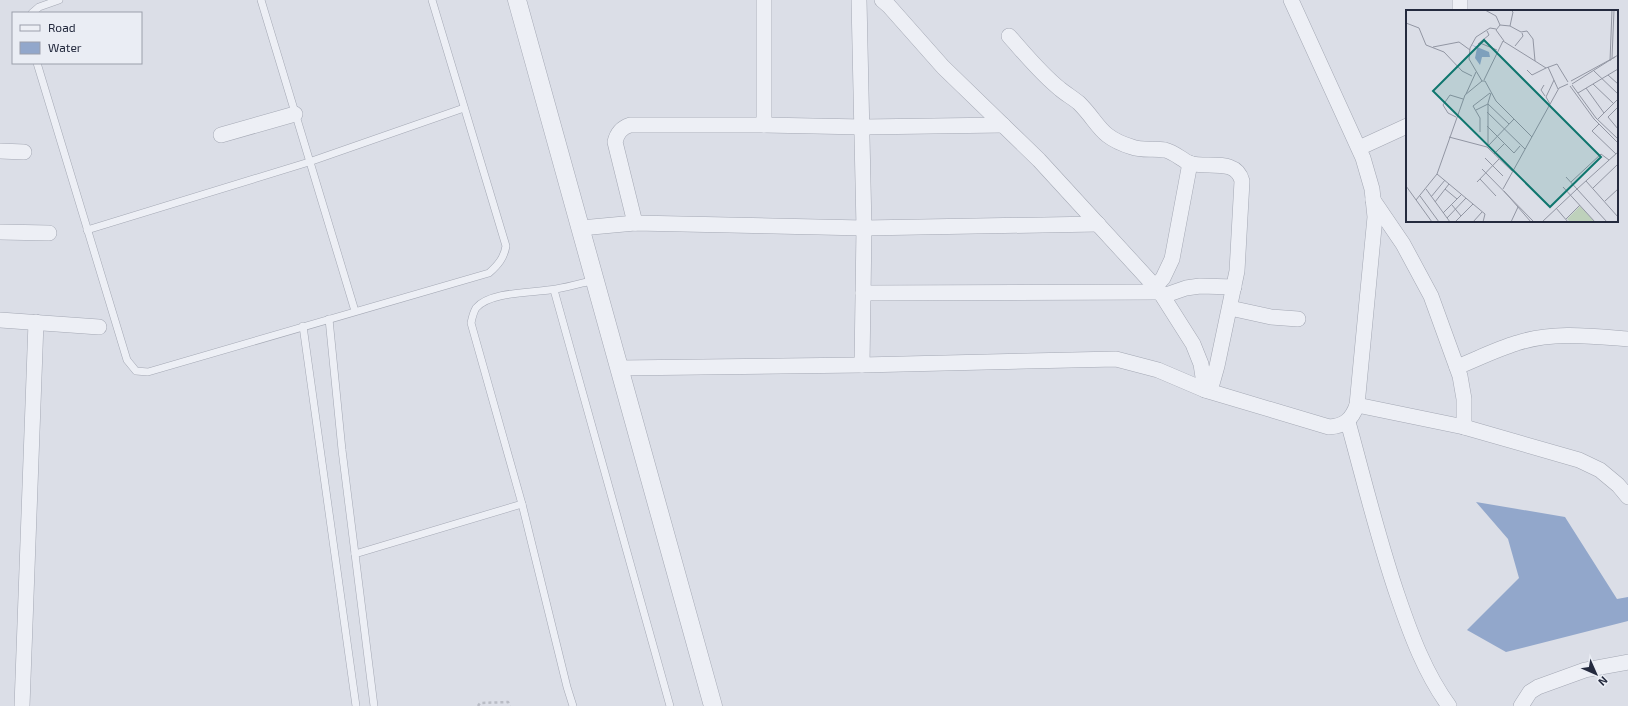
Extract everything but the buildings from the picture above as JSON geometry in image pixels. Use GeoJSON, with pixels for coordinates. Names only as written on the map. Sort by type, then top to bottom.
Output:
{"type":"FeatureCollection","features":[{"type":"Feature","properties":{"kind":"street"},"geometry":{"type":"LineString","coordinates":[[517,0],[714,706]]}},
{"type":"Feature","properties":{"kind":"street"},"geometry":{"type":"LineString","coordinates":[[764,0],[764,125]]}},
{"type":"Feature","properties":{"kind":"street"},"geometry":{"type":"LineString","coordinates":[[859,0],[864,228],[862,365]]}},
{"type":"Feature","properties":{"kind":"street"},"geometry":{"type":"LineString","coordinates":[[882,0],[943,67],[1039,160],[1159,292],[1193,344],[1201,364],[1208,390]]}},
{"type":"Feature","properties":{"kind":"street"},"geometry":{"type":"LineString","coordinates":[[619,368],[862,365],[1116,359],[1158,370],[1208,390],[1329,427],[1338,426],[1348,422],[1354,414],[1357,405],[1374,217],[1372,189],[1358,148],[1291,0]]}},
{"type":"Feature","properties":{"kind":"street"},"geometry":{"type":"LineString","coordinates":[[1009,36],[1040,71],[1060,89],[1078,102],[1097,126],[1110,138],[1133,148],[1171,152],[1190,163],[1231,167],[1241,174],[1242,181],[1237,270],[1230,308],[1208,390]]}},
{"type":"Feature","properties":{"kind":"street"},"geometry":{"type":"LineString","coordinates":[[221,135],[295,114]]}},
{"type":"Feature","properties":{"kind":"street"},"geometry":{"type":"LineString","coordinates":[[635,223],[615,142],[616,136],[623,128],[630,125],[862,127],[1003,125]]}},
{"type":"Feature","properties":{"kind":"street"},"geometry":{"type":"LineString","coordinates":[[1358,148],[1406,126]]}},
{"type":"Feature","properties":{"kind":"street"},"geometry":{"type":"LineString","coordinates":[[0,151],[24,152]]}},
{"type":"Feature","properties":{"kind":"street"},"geometry":{"type":"LineString","coordinates":[[1159,292],[1172,259],[1190,163]]}},
{"type":"Feature","properties":{"kind":"street"},"geometry":{"type":"LineString","coordinates":[[1373,199],[1403,244],[1431,296],[1460,376],[1464,399],[1464,427]]}},
{"type":"Feature","properties":{"kind":"street"},"geometry":{"type":"LineString","coordinates":[[581,228],[635,223],[864,228],[1098,224]]}},
{"type":"Feature","properties":{"kind":"street"},"geometry":{"type":"LineString","coordinates":[[0,232],[49,233]]}},
{"type":"Feature","properties":{"kind":"street"},"geometry":{"type":"LineString","coordinates":[[863,292],[1159,292],[1200,286],[1234,287]]}},
{"type":"Feature","properties":{"kind":"street"},"geometry":{"type":"LineString","coordinates":[[1230,308],[1271,317],[1298,319]]}},
{"type":"Feature","properties":{"kind":"street"},"geometry":{"type":"LineString","coordinates":[[0,320],[99,327]]}},
{"type":"Feature","properties":{"kind":"street"},"geometry":{"type":"LineString","coordinates":[[22,706],[36,322]]}},
{"type":"Feature","properties":{"kind":"street"},"geometry":{"type":"LineString","coordinates":[[1457,367],[1517,342],[1536,338],[1583,336],[1628,339]]}},
{"type":"Feature","properties":{"kind":"street"},"geometry":{"type":"LineString","coordinates":[[1357,405],[1464,427],[1579,460],[1600,470],[1618,485],[1628,497]]}},
{"type":"Feature","properties":{"kind":"street"},"geometry":{"type":"LineString","coordinates":[[1348,422],[1387,565],[1413,641],[1430,676],[1449,706]]}},
{"type":"Feature","properties":{"kind":"street"},"geometry":{"type":"LineString","coordinates":[[1522,706],[1530,692],[1538,687],[1585,670],[1628,662]]}},
{"type":"Feature","properties":{"kind":"lane"},"geometry":{"type":"LineString","coordinates":[[33,12],[39,7],[59,0]]}},
{"type":"Feature","properties":{"kind":"lane"},"geometry":{"type":"LineString","coordinates":[[261,0],[355,311]]}},
{"type":"Feature","properties":{"kind":"lane"},"geometry":{"type":"LineString","coordinates":[[37,64],[127,360],[136,371],[148,372],[489,273],[499,264],[505,254],[506,246],[432,0]]}},
{"type":"Feature","properties":{"kind":"lane"},"geometry":{"type":"LineString","coordinates":[[87,230],[309,162],[464,108]]}},
{"type":"Feature","properties":{"kind":"lane"},"geometry":{"type":"LineString","coordinates":[[573,706],[522,504],[472,323],[472,316],[477,308],[486,301],[497,297],[554,290],[595,280]]}},
{"type":"Feature","properties":{"kind":"lane"},"geometry":{"type":"LineString","coordinates":[[554,290],[670,706]]}},
{"type":"Feature","properties":{"kind":"lane"},"geometry":{"type":"LineString","coordinates":[[329,319],[342,450],[374,706]]}},
{"type":"Feature","properties":{"kind":"lane"},"geometry":{"type":"LineString","coordinates":[[303,326],[356,706]]}},
{"type":"Feature","properties":{"kind":"lane"},"geometry":{"type":"LineString","coordinates":[[355,554],[522,504]]}},
{"type":"Feature","properties":{"kind":"path"},"geometry":{"type":"LineString","coordinates":[[478,706],[480,703],[508,702],[510,706]]}},
{"type":"Feature","properties":{"kind":"water"},"geometry":{"type":"Polygon","coordinates":[[[1476,502],[1565,517],[1617,599],[1628,597],[1628,621],[1506,652],[1467,630],[1519,578],[1508,539],[1476,502]]]}}]}
